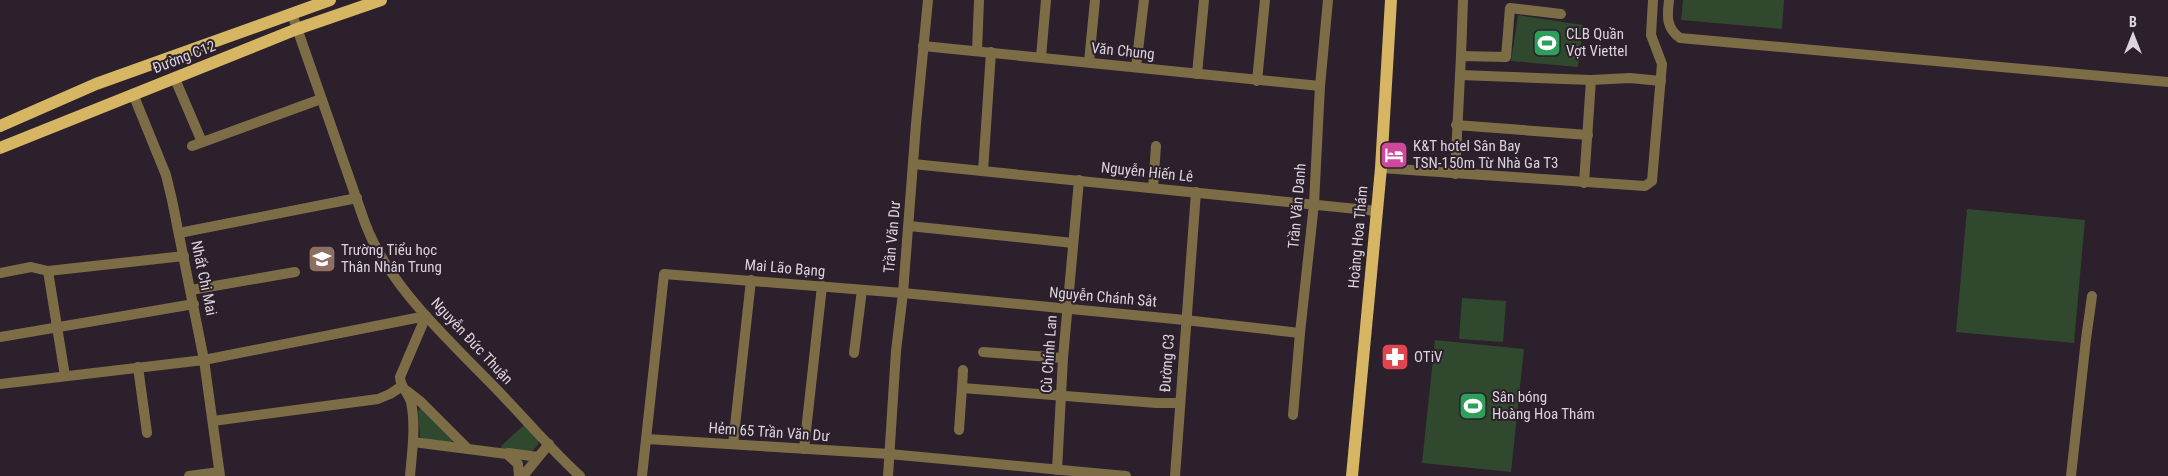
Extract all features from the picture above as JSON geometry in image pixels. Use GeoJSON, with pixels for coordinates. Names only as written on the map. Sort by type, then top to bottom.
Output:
{"type":"FeatureCollection","features":[{"type":"Feature","properties":{"kind":"main road","name":"Đường C12"},"geometry":{"type":"LineString","coordinates":[[0,126],[96,84],[330,0]]}},
{"type":"Feature","properties":{"kind":"main road","name":"Đường C12"},"geometry":{"type":"LineString","coordinates":[[0,148],[297,29],[381,0]]}},
{"type":"Feature","properties":{"kind":"main road","name":"Hoàng Hoa Thám"},"geometry":{"type":"LineString","coordinates":[[1352,476],[1381,168],[1391,0]]}},
{"type":"Feature","properties":{"kind":"street","name":"Trần Văn Dư"},"geometry":{"type":"LineString","coordinates":[[888,476],[896,351],[903,293],[928,0]]}},
{"type":"Feature","properties":{"kind":"street"},"geometry":{"type":"LineString","coordinates":[[977,51],[979,0]]}},
{"type":"Feature","properties":{"kind":"street"},"geometry":{"type":"LineString","coordinates":[[1041,57],[1046,0]]}},
{"type":"Feature","properties":{"kind":"street"},"geometry":{"type":"LineString","coordinates":[[1088,62],[1095,0]]}},
{"type":"Feature","properties":{"kind":"street"},"geometry":{"type":"LineString","coordinates":[[1136,67],[1144,0]]}},
{"type":"Feature","properties":{"kind":"street"},"geometry":{"type":"LineString","coordinates":[[1197,74],[1204,0]]}},
{"type":"Feature","properties":{"kind":"street"},"geometry":{"type":"LineString","coordinates":[[1257,81],[1265,0]]}},
{"type":"Feature","properties":{"kind":"street","name":"Trần Văn Danh"},"geometry":{"type":"LineString","coordinates":[[1293,415],[1314,204],[1320,86],[1328,0]]}},
{"type":"Feature","properties":{"kind":"street"},"geometry":{"type":"LineString","coordinates":[[1454,174],[1463,0]]}},
{"type":"Feature","properties":{"kind":"street"},"geometry":{"type":"LineString","coordinates":[[1381,168],[1634,187],[1645,186],[1652,181],[1662,64],[1651,35],[1652,0]]}},
{"type":"Feature","properties":{"kind":"street"},"geometry":{"type":"LineString","coordinates":[[1669,0],[1669,27],[1680,38],[2168,82]]}},
{"type":"Feature","properties":{"kind":"street"},"geometry":{"type":"LineString","coordinates":[[1461,56],[1506,57],[1510,8],[1561,14]]}},
{"type":"Feature","properties":{"kind":"street","name":"Nguyễn Đức Thuận"},"geometry":{"type":"LineString","coordinates":[[292,14],[356,198],[379,254],[393,275],[426,316],[580,476]]}},
{"type":"Feature","properties":{"kind":"street","name":"Văn Chung"},"geometry":{"type":"LineString","coordinates":[[924,46],[1320,86]]}},
{"type":"Feature","properties":{"kind":"street"},"geometry":{"type":"LineString","coordinates":[[983,170],[991,52]]}},
{"type":"Feature","properties":{"kind":"street"},"geometry":{"type":"LineString","coordinates":[[1460,75],[1591,80],[1630,78],[1661,80]]}},
{"type":"Feature","properties":{"kind":"street"},"geometry":{"type":"LineString","coordinates":[[175,78],[197,144],[321,99]]}},
{"type":"Feature","properties":{"kind":"street"},"geometry":{"type":"LineString","coordinates":[[1584,183],[1591,80]]}},
{"type":"Feature","properties":{"kind":"street","name":"Nhất Chi Mai"},"geometry":{"type":"LineString","coordinates":[[133,94],[166,175],[192,290],[213,421],[219,474]]}},
{"type":"Feature","properties":{"kind":"street"},"geometry":{"type":"LineString","coordinates":[[1456,125],[1588,135]]}},
{"type":"Feature","properties":{"kind":"street"},"geometry":{"type":"LineString","coordinates":[[1153,188],[1156,146]]}},
{"type":"Feature","properties":{"kind":"street","name":"Nguyễn Hiến Lê"},"geometry":{"type":"LineString","coordinates":[[913,164],[1377,211]]}},
{"type":"Feature","properties":{"kind":"street","name":"Cù Chính Lan"},"geometry":{"type":"LineString","coordinates":[[1058,470],[1067,309],[1079,180]]}},
{"type":"Feature","properties":{"kind":"street","name":"Đường C3"},"geometry":{"type":"LineString","coordinates":[[1174,476],[1196,192]]}},
{"type":"Feature","properties":{"kind":"street"},"geometry":{"type":"LineString","coordinates":[[179,233],[356,198]]}},
{"type":"Feature","properties":{"kind":"street"},"geometry":{"type":"LineString","coordinates":[[909,226],[1073,243]]}},
{"type":"Feature","properties":{"kind":"street"},"geometry":{"type":"LineString","coordinates":[[0,273],[32,266],[48,271],[184,256]]}},
{"type":"Feature","properties":{"kind":"street"},"geometry":{"type":"LineString","coordinates":[[48,271],[65,376]]}},
{"type":"Feature","properties":{"kind":"street"},"geometry":{"type":"LineString","coordinates":[[192,290],[295,272]]}},
{"type":"Feature","properties":{"kind":"street","name":"Mai Lão Bạng"},"geometry":{"type":"LineString","coordinates":[[647,439],[664,274],[903,293]]}},
{"type":"Feature","properties":{"kind":"street"},"geometry":{"type":"LineString","coordinates":[[733,444],[752,280]]}},
{"type":"Feature","properties":{"kind":"street"},"geometry":{"type":"LineString","coordinates":[[804,449],[822,286]]}},
{"type":"Feature","properties":{"kind":"street"},"geometry":{"type":"LineString","coordinates":[[854,353],[862,290]]}},
{"type":"Feature","properties":{"kind":"street","name":"Nguyễn Chánh Sắt"},"geometry":{"type":"LineString","coordinates":[[903,293],[1300,332]]}},
{"type":"Feature","properties":{"kind":"street"},"geometry":{"type":"LineString","coordinates":[[2071,476],[2092,296]]}},
{"type":"Feature","properties":{"kind":"street"},"geometry":{"type":"LineString","coordinates":[[0,337],[194,304]]}},
{"type":"Feature","properties":{"kind":"street"},"geometry":{"type":"LineString","coordinates":[[0,384],[204,360],[426,316]]}},
{"type":"Feature","properties":{"kind":"street"},"geometry":{"type":"LineString","coordinates":[[410,476],[413,442],[412,409],[404,388],[401,373],[426,316]]}},
{"type":"Feature","properties":{"kind":"street"},"geometry":{"type":"LineString","coordinates":[[983,352],[1064,358]]}},
{"type":"Feature","properties":{"kind":"street"},"geometry":{"type":"LineString","coordinates":[[138,368],[147,434]]}},
{"type":"Feature","properties":{"kind":"street"},"geometry":{"type":"LineString","coordinates":[[958,430],[963,370]]}},
{"type":"Feature","properties":{"kind":"street"},"geometry":{"type":"LineString","coordinates":[[213,421],[378,398],[404,388]]}},
{"type":"Feature","properties":{"kind":"street"},"geometry":{"type":"LineString","coordinates":[[404,388],[468,448]]}},
{"type":"Feature","properties":{"kind":"street"},"geometry":{"type":"LineString","coordinates":[[962,388],[1061,394],[1157,404],[1180,403]]}},
{"type":"Feature","properties":{"kind":"street"},"geometry":{"type":"LineString","coordinates":[[642,476],[647,439]]}},
{"type":"Feature","properties":{"kind":"street","name":"Hẻm 65 Trần Văn Dư"},"geometry":{"type":"LineString","coordinates":[[647,439],[889,454],[1126,476]]}},
{"type":"Feature","properties":{"kind":"street"},"geometry":{"type":"LineString","coordinates":[[413,442],[538,457]]}},
{"type":"Feature","properties":{"kind":"street"},"geometry":{"type":"LineString","coordinates":[[523,476],[548,444]]}},
{"type":"Feature","properties":{"kind":"street"},"geometry":{"type":"LineString","coordinates":[[500,452],[515,459],[519,467],[519,476]]}},
{"type":"Feature","properties":{"kind":"street"},"geometry":{"type":"LineString","coordinates":[[190,476],[219,474]]}},
{"type":"Feature","properties":{"kind":"green space"},"geometry":{"type":"Polygon","coordinates":[[[1683,0],[1784,0],[1782,29],[1681,20],[1683,0]]]}},
{"type":"Feature","properties":{"kind":"green space","name":"CLB Quần Vợt Viettel"},"geometry":{"type":"Polygon","coordinates":[[[1518,15],[1583,25],[1578,67],[1511,61],[1518,15]]]}},
{"type":"Feature","properties":{"kind":"green space"},"geometry":{"type":"Polygon","coordinates":[[[1967,209],[2085,220],[2074,343],[1956,332],[1967,209]]]}},
{"type":"Feature","properties":{"kind":"green space"},"geometry":{"type":"Polygon","coordinates":[[[1462,298],[1506,301],[1503,342],[1459,339],[1462,298]]]}},
{"type":"Feature","properties":{"kind":"green space","name":"Sân bóng Hoàng Hoa Thám"},"geometry":{"type":"Polygon","coordinates":[[[1435,340],[1524,349],[1511,472],[1422,463],[1435,340]]]}},
{"type":"Feature","properties":{"kind":"green space"},"geometry":{"type":"Polygon","coordinates":[[[421,407],[453,440],[451,443],[425,440],[420,437],[418,411],[421,407]]]}},
{"type":"Feature","properties":{"kind":"green space"},"geometry":{"type":"Polygon","coordinates":[[[525,424],[538,440],[538,445],[531,452],[502,450],[501,446],[525,424]]]}},
{"type":"Feature","properties":{"kind":"place","name":"CLB Quần Vợt Viettel"},"geometry":{"type":"Point","coordinates":[1547,43]}},
{"type":"Feature","properties":{"kind":"place","name":"K&T hotel Sân Bay TSN-150m Từ Nhà Ga T3"},"geometry":{"type":"Point","coordinates":[1394,155]}},
{"type":"Feature","properties":{"kind":"place","name":"Trường Tiểu học Thân Nhân Trung"},"geometry":{"type":"Point","coordinates":[322,259]}},
{"type":"Feature","properties":{"kind":"place","name":"OTiV"},"geometry":{"type":"Point","coordinates":[1395,357]}},
{"type":"Feature","properties":{"kind":"place","name":"Sân bóng Hoàng Hoa Thám"},"geometry":{"type":"Point","coordinates":[1473,406]}}]}
